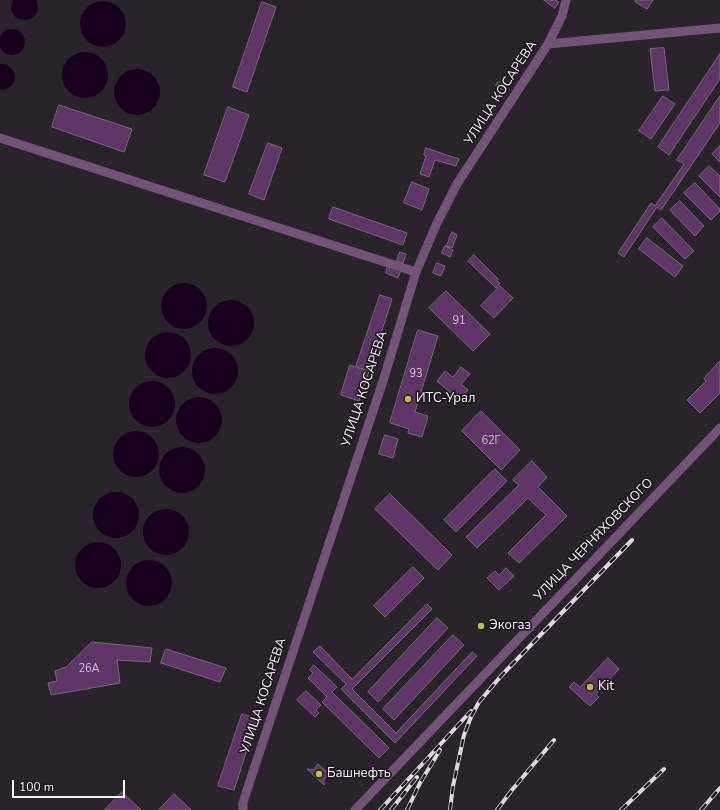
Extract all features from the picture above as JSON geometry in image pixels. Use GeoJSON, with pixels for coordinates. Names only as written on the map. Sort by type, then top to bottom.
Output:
{"type":"FeatureCollection","features":[{"type":"Feature","properties":{"kind":"street","name":"УЛИЦА КОСАРЕВА"},"geometry":{"type":"LineString","coordinates":[[243,810],[243,803],[248,786],[384,378],[416,272],[437,223],[457,184],[548,44],[562,16],[566,0]]}},
{"type":"Feature","properties":{"kind":"street"},"geometry":{"type":"LineString","coordinates":[[548,44],[720,28]]}},
{"type":"Feature","properties":{"kind":"street"},"geometry":{"type":"LineString","coordinates":[[0,138],[416,272]]}},
{"type":"Feature","properties":{"kind":"street","name":"УЛИЦА ЧЕРНЯХОВСКОГО"},"geometry":{"type":"LineString","coordinates":[[355,810],[720,428]]}},
{"type":"Feature","properties":{"kind":"shaded area"},"geometry":{"type":"Polygon","coordinates":[[[13,0],[36,0],[38,9],[36,15],[24,20],[18,18],[14,15],[11,9],[13,0]]]}},
{"type":"Feature","properties":{"kind":"shaded area"},"geometry":{"type":"Polygon","coordinates":[[[99,1],[107,1],[116,5],[122,11],[126,24],[122,37],[116,43],[107,47],[99,47],[90,43],[84,37],[80,28],[80,20],[84,11],[90,5],[99,1]]]}},
{"type":"Feature","properties":{"kind":"shaded area"},"geometry":{"type":"Polygon","coordinates":[[[12,29],[21,33],[25,42],[21,51],[12,55],[3,51],[-1,42],[3,33],[12,29]]]}},
{"type":"Feature","properties":{"kind":"shaded area"},"geometry":{"type":"Polygon","coordinates":[[[81,52],[89,52],[98,56],[104,62],[108,75],[104,88],[98,94],[89,98],[81,98],[72,94],[66,88],[62,79],[62,71],[66,62],[72,56],[81,52]]]}},
{"type":"Feature","properties":{"kind":"shaded area"},"geometry":{"type":"Polygon","coordinates":[[[0,64],[7,65],[11,68],[15,77],[11,86],[7,89],[0,90],[0,64]]]}},
{"type":"Feature","properties":{"kind":"shaded area"},"geometry":{"type":"Polygon","coordinates":[[[133,69],[141,69],[150,73],[156,79],[160,92],[156,105],[150,111],[141,115],[133,115],[124,111],[118,105],[114,96],[114,88],[118,79],[124,73],[133,69]]]}},
{"type":"Feature","properties":{"kind":"shaded area"},"geometry":{"type":"Polygon","coordinates":[[[180,283],[188,283],[197,287],[203,293],[207,306],[203,319],[197,325],[188,329],[180,329],[171,325],[165,319],[161,310],[161,302],[165,293],[171,287],[180,283]]]}},
{"type":"Feature","properties":{"kind":"shaded area"},"geometry":{"type":"Polygon","coordinates":[[[227,300],[235,300],[244,304],[250,310],[254,323],[250,336],[244,342],[235,346],[227,346],[218,342],[212,336],[208,327],[208,319],[212,310],[218,304],[227,300]]]}},
{"type":"Feature","properties":{"kind":"shaded area"},"geometry":{"type":"Polygon","coordinates":[[[164,332],[172,332],[181,336],[187,342],[191,355],[187,368],[181,374],[172,378],[164,378],[155,374],[149,368],[145,359],[145,351],[149,342],[155,336],[164,332]]]}},
{"type":"Feature","properties":{"kind":"shaded area"},"geometry":{"type":"Polygon","coordinates":[[[211,348],[219,348],[228,352],[234,358],[238,371],[234,384],[228,390],[219,394],[211,394],[202,390],[196,384],[192,375],[192,367],[196,358],[202,352],[211,348]]]}},
{"type":"Feature","properties":{"kind":"shaded area"},"geometry":{"type":"Polygon","coordinates":[[[148,381],[156,381],[165,385],[171,391],[175,404],[171,417],[165,423],[156,427],[148,427],[139,423],[133,417],[129,408],[129,400],[133,391],[139,385],[148,381]]]}},
{"type":"Feature","properties":{"kind":"shaded area"},"geometry":{"type":"Polygon","coordinates":[[[195,397],[203,397],[212,401],[218,407],[222,420],[218,433],[212,439],[203,443],[195,443],[186,439],[180,433],[176,424],[176,416],[180,407],[186,401],[195,397]]]}},
{"type":"Feature","properties":{"kind":"shaded area"},"geometry":{"type":"Polygon","coordinates":[[[132,431],[140,431],[149,435],[155,441],[159,454],[155,467],[149,473],[140,477],[132,477],[123,473],[117,467],[113,458],[113,450],[117,441],[123,435],[132,431]]]}},
{"type":"Feature","properties":{"kind":"shaded area"},"geometry":{"type":"Polygon","coordinates":[[[178,447],[186,447],[195,451],[201,457],[205,470],[201,483],[195,489],[186,493],[178,493],[169,489],[163,483],[159,474],[159,466],[163,457],[169,451],[178,447]]]}},
{"type":"Feature","properties":{"kind":"shaded area"},"geometry":{"type":"Polygon","coordinates":[[[112,492],[120,492],[129,496],[135,502],[139,515],[135,528],[129,534],[120,538],[112,538],[103,534],[97,528],[93,519],[93,511],[97,502],[103,496],[112,492]]]}},
{"type":"Feature","properties":{"kind":"shaded area"},"geometry":{"type":"Polygon","coordinates":[[[162,509],[170,509],[179,513],[185,519],[189,532],[185,545],[179,551],[170,555],[162,555],[153,551],[147,545],[143,536],[143,528],[147,519],[153,513],[162,509]]]}},
{"type":"Feature","properties":{"kind":"shaded area"},"geometry":{"type":"Polygon","coordinates":[[[94,542],[102,542],[111,546],[117,552],[121,565],[117,578],[111,584],[102,588],[94,588],[85,584],[79,578],[75,569],[75,561],[79,552],[85,546],[94,542]]]}},
{"type":"Feature","properties":{"kind":"shaded area"},"geometry":{"type":"Polygon","coordinates":[[[145,560],[153,560],[162,564],[168,570],[172,583],[168,596],[162,602],[153,606],[145,606],[136,602],[130,596],[126,587],[126,579],[130,570],[136,564],[145,560]]]}},
{"type":"Feature","properties":{"kind":"building"},"geometry":{"type":"Polygon","coordinates":[[[544,0],[555,0],[559,2],[555,8],[544,0]]]}},
{"type":"Feature","properties":{"kind":"building"},"geometry":{"type":"Polygon","coordinates":[[[636,0],[653,0],[647,9],[635,2],[636,0]]]}},
{"type":"Feature","properties":{"kind":"building"},"geometry":{"type":"Polygon","coordinates":[[[262,2],[276,7],[247,92],[233,87],[262,2]]]}},
{"type":"Feature","properties":{"kind":"building"},"geometry":{"type":"Polygon","coordinates":[[[664,48],[669,90],[655,91],[650,49],[664,48]]]}},
{"type":"Feature","properties":{"kind":"building"},"geometry":{"type":"Polygon","coordinates":[[[720,54],[720,79],[669,155],[658,147],[720,54]]]}},
{"type":"Feature","properties":{"kind":"building"},"geometry":{"type":"Polygon","coordinates":[[[498,82],[505,85],[503,90],[496,86],[498,82]]]}},
{"type":"Feature","properties":{"kind":"building"},"geometry":{"type":"Polygon","coordinates":[[[663,96],[675,104],[651,139],[639,131],[663,96]]]}},
{"type":"Feature","properties":{"kind":"building"},"geometry":{"type":"Polygon","coordinates":[[[720,96],[720,123],[661,210],[657,207],[624,257],[618,253],[651,203],[655,206],[684,164],[677,160],[720,96]]]}},
{"type":"Feature","properties":{"kind":"building"},"geometry":{"type":"Polygon","coordinates":[[[59,105],[132,129],[124,152],[52,127],[59,105]]]}},
{"type":"Feature","properties":{"kind":"building"},"geometry":{"type":"Polygon","coordinates":[[[228,107],[249,115],[225,182],[204,175],[228,107]]]}},
{"type":"Feature","properties":{"kind":"building"},"geometry":{"type":"Polygon","coordinates":[[[268,143],[282,148],[264,200],[249,194],[268,143]]]}},
{"type":"Feature","properties":{"kind":"building"},"geometry":{"type":"Polygon","coordinates":[[[720,146],[720,162],[712,154],[720,146]]]}},
{"type":"Feature","properties":{"kind":"building"},"geometry":{"type":"Polygon","coordinates":[[[426,148],[459,159],[456,166],[435,160],[429,177],[420,174],[426,156],[424,155],[426,148]]]}},
{"type":"Feature","properties":{"kind":"building"},"geometry":{"type":"Polygon","coordinates":[[[709,166],[720,176],[720,197],[699,176],[709,166]]]}},
{"type":"Feature","properties":{"kind":"building"},"geometry":{"type":"Polygon","coordinates":[[[412,182],[429,189],[422,210],[404,203],[412,182]]]}},
{"type":"Feature","properties":{"kind":"building"},"geometry":{"type":"Polygon","coordinates":[[[695,183],[720,209],[720,211],[711,220],[684,193],[695,183]]]}},
{"type":"Feature","properties":{"kind":"building"},"geometry":{"type":"Polygon","coordinates":[[[680,201],[704,226],[695,236],[670,210],[680,201]]]}},
{"type":"Feature","properties":{"kind":"building"},"geometry":{"type":"Polygon","coordinates":[[[333,207],[407,233],[403,245],[329,219],[333,207]]]}},
{"type":"Feature","properties":{"kind":"building"},"geometry":{"type":"Polygon","coordinates":[[[662,218],[694,251],[685,259],[653,227],[662,218]]]}},
{"type":"Feature","properties":{"kind":"building"},"geometry":{"type":"Polygon","coordinates":[[[452,232],[457,235],[452,248],[447,246],[452,232]]]}},
{"type":"Feature","properties":{"kind":"building"},"geometry":{"type":"Polygon","coordinates":[[[647,238],[683,266],[675,277],[639,249],[647,238]]]}},
{"type":"Feature","properties":{"kind":"building"},"geometry":{"type":"Polygon","coordinates":[[[445,246],[453,250],[450,257],[442,253],[445,246]]]}},
{"type":"Feature","properties":{"kind":"building"},"geometry":{"type":"Polygon","coordinates":[[[400,252],[406,254],[403,263],[397,261],[400,252]]]}},
{"type":"Feature","properties":{"kind":"building"},"geometry":{"type":"Polygon","coordinates":[[[474,255],[498,279],[497,281],[500,283],[496,288],[468,261],[474,255]]]}},
{"type":"Feature","properties":{"kind":"building"},"geometry":{"type":"Polygon","coordinates":[[[437,263],[445,266],[441,276],[433,273],[437,263]]]}},
{"type":"Feature","properties":{"kind":"building"},"geometry":{"type":"Polygon","coordinates":[[[388,266],[401,270],[398,278],[386,273],[388,266]]]}},
{"type":"Feature","properties":{"kind":"building"},"geometry":{"type":"Polygon","coordinates":[[[500,286],[513,298],[494,318],[481,306],[500,286]]]}},
{"type":"Feature","properties":{"kind":"building"},"geometry":{"type":"Polygon","coordinates":[[[446,291],[490,334],[473,351],[429,308],[446,291]]]}},
{"type":"Feature","properties":{"kind":"building"},"geometry":{"type":"Polygon","coordinates":[[[380,295],[392,299],[369,371],[356,367],[380,295]]]}},
{"type":"Feature","properties":{"kind":"building"},"geometry":{"type":"Polygon","coordinates":[[[418,330],[438,336],[415,412],[428,416],[422,437],[408,433],[409,429],[390,423],[418,330]]]}},
{"type":"Feature","properties":{"kind":"building"},"geometry":{"type":"Polygon","coordinates":[[[720,361],[720,393],[700,413],[687,400],[706,381],[704,379],[720,361]]]}},
{"type":"Feature","properties":{"kind":"building"},"geometry":{"type":"Polygon","coordinates":[[[350,365],[369,371],[359,401],[341,395],[350,365]]]}},
{"type":"Feature","properties":{"kind":"building"},"geometry":{"type":"Polygon","coordinates":[[[461,367],[470,374],[461,384],[468,390],[459,400],[437,381],[445,371],[453,377],[461,367]]]}},
{"type":"Feature","properties":{"kind":"building"},"geometry":{"type":"Polygon","coordinates":[[[481,411],[520,450],[501,470],[462,431],[481,411]]]}},
{"type":"Feature","properties":{"kind":"building"},"geometry":{"type":"Polygon","coordinates":[[[385,435],[398,439],[393,458],[379,454],[385,435]]]}},
{"type":"Feature","properties":{"kind":"building"},"geometry":{"type":"Polygon","coordinates":[[[532,461],[547,477],[538,487],[567,516],[519,563],[508,553],[546,515],[528,498],[477,548],[466,537],[519,485],[513,480],[532,461]]]}},
{"type":"Feature","properties":{"kind":"building"},"geometry":{"type":"Polygon","coordinates":[[[495,469],[507,481],[456,532],[444,520],[495,469]]]}},
{"type":"Feature","properties":{"kind":"building"},"geometry":{"type":"Polygon","coordinates":[[[390,494],[452,555],[438,570],[375,509],[390,494]]]}},
{"type":"Feature","properties":{"kind":"building"},"geometry":{"type":"Polygon","coordinates":[[[413,567],[424,578],[385,617],[374,606],[413,567]]]}},
{"type":"Feature","properties":{"kind":"building"},"geometry":{"type":"Polygon","coordinates":[[[506,568],[514,576],[499,590],[487,578],[495,571],[499,575],[506,568]]]}},
{"type":"Feature","properties":{"kind":"building"},"geometry":{"type":"Polygon","coordinates":[[[427,604],[432,609],[352,689],[396,733],[472,652],[477,656],[395,743],[341,689],[346,684],[313,652],[320,646],[352,679],[427,604]]]}},
{"type":"Feature","properties":{"kind":"building"},"geometry":{"type":"Polygon","coordinates":[[[437,618],[448,628],[378,702],[368,692],[437,618]]]}},
{"type":"Feature","properties":{"kind":"building"},"geometry":{"type":"Polygon","coordinates":[[[453,635],[464,645],[394,720],[383,709],[453,635]]]}},
{"type":"Feature","properties":{"kind":"building"},"geometry":{"type":"Polygon","coordinates":[[[92,642],[152,648],[150,662],[117,660],[120,683],[51,695],[48,683],[57,681],[55,671],[66,667],[92,642]]]}},
{"type":"Feature","properties":{"kind":"building"},"geometry":{"type":"Polygon","coordinates":[[[166,649],[226,668],[220,682],[161,663],[166,649]]]}},
{"type":"Feature","properties":{"kind":"building"},"geometry":{"type":"Polygon","coordinates":[[[608,658],[619,669],[596,694],[599,697],[590,706],[569,687],[574,682],[580,687],[608,658]]]}},
{"type":"Feature","properties":{"kind":"building"},"geometry":{"type":"Polygon","coordinates":[[[314,665],[337,687],[332,692],[389,748],[379,758],[322,702],[327,697],[308,678],[313,673],[310,670],[314,665]]]}},
{"type":"Feature","properties":{"kind":"building"},"geometry":{"type":"Polygon","coordinates":[[[306,691],[321,705],[316,710],[319,713],[315,717],[297,700],[306,691]]]}},
{"type":"Feature","properties":{"kind":"building"},"geometry":{"type":"Polygon","coordinates":[[[242,714],[257,719],[234,790],[218,786],[242,714]]]}},
{"type":"Feature","properties":{"kind":"building"},"geometry":{"type":"Polygon","coordinates":[[[318,764],[329,774],[324,779],[324,785],[307,769],[313,770],[318,764]]]}},
{"type":"Feature","properties":{"kind":"building"},"geometry":{"type":"Polygon","coordinates":[[[122,792],[141,810],[105,810],[122,792]]]}},
{"type":"Feature","properties":{"kind":"building"},"geometry":{"type":"Polygon","coordinates":[[[174,794],[191,810],[159,810],[174,794]]]}},
{"type":"Feature","properties":{"kind":"railway"},"geometry":{"type":"LineString","coordinates":[[450,810],[453,786],[464,735],[479,702],[501,676],[632,540]]}},
{"type":"Feature","properties":{"kind":"railway"},"geometry":{"type":"LineString","coordinates":[[380,810],[471,711]]}},
{"type":"Feature","properties":{"kind":"railway"},"geometry":{"type":"LineString","coordinates":[[497,810],[554,740]]}},
{"type":"Feature","properties":{"kind":"railway"},"geometry":{"type":"LineString","coordinates":[[407,810],[420,783],[440,750]]}},
{"type":"Feature","properties":{"kind":"railway"},"geometry":{"type":"LineString","coordinates":[[621,810],[664,769]]}},
{"type":"Feature","properties":{"kind":"railway"},"geometry":{"type":"LineString","coordinates":[[391,810],[417,777]]}},
{"type":"Feature","properties":{"kind":"railway"},"geometry":{"type":"LineString","coordinates":[[701,810],[720,788]]}},
{"type":"Feature","properties":{"kind":"place","name":"ИТС-Урал"},"geometry":{"type":"Point","coordinates":[408,399]}},
{"type":"Feature","properties":{"kind":"place","name":"Экогаз"},"geometry":{"type":"Point","coordinates":[481,626]}},
{"type":"Feature","properties":{"kind":"place","name":"Kit"},"geometry":{"type":"Point","coordinates":[590,687]}},
{"type":"Feature","properties":{"kind":"place","name":"Башнефть"},"geometry":{"type":"Point","coordinates":[319,774]}}]}
